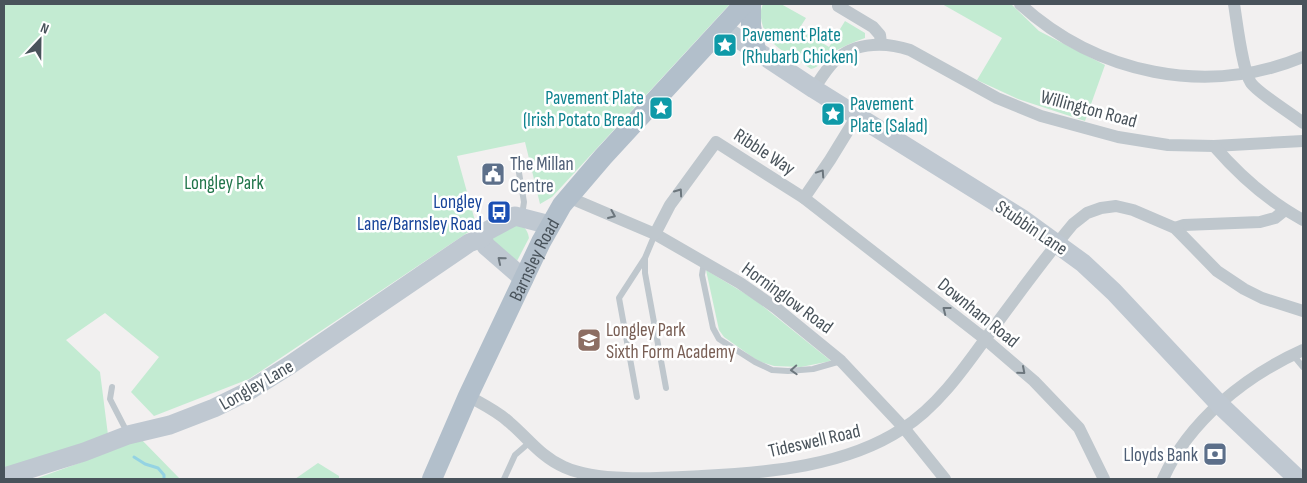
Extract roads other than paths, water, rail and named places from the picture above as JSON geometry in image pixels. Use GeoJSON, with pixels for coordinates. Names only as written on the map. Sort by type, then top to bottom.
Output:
{"type":"FeatureCollection","features":[{"type":"Feature","properties":{"kind":"main road","name":"Barnsley Road"},"geometry":{"type":"LineString","coordinates":[[432,479],[468,396],[550,225],[562,205],[626,132],[744,4]]}},
{"type":"Feature","properties":{"kind":"main road"},"geometry":{"type":"LineString","coordinates":[[752,4],[751,26],[756,50]]}},
{"type":"Feature","properties":{"kind":"main road","name":"Stubbin Lane"},"geometry":{"type":"LineString","coordinates":[[722,28],[814,89],[946,170],[1057,243],[1083,263],[1114,292],[1220,405],[1298,479]]}},
{"type":"Feature","properties":{"kind":"main road","name":"Longley Lane"},"geometry":{"type":"LineString","coordinates":[[4,477],[84,452],[128,435],[170,425],[214,408],[247,392],[469,243],[482,238],[485,232],[509,218],[515,216],[522,217]]}},
{"type":"Feature","properties":{"kind":"main road"},"geometry":{"type":"LineString","coordinates":[[522,217],[550,225]]}},
{"type":"Feature","properties":{"kind":"main road"},"geometry":{"type":"LineString","coordinates":[[482,238],[486,246],[524,279]]}},
{"type":"Feature","properties":{"kind":"street"},"geometry":{"type":"LineString","coordinates":[[1020,4],[1039,21],[1074,44],[1101,57],[1152,72],[1179,76],[1246,73],[1279,66],[1303,57]]}},
{"type":"Feature","properties":{"kind":"street"},"geometry":{"type":"LineString","coordinates":[[1234,4],[1246,73],[1251,84],[1303,122]]}},
{"type":"Feature","properties":{"kind":"street"},"geometry":{"type":"LineString","coordinates":[[838,6],[873,27],[880,35],[882,44]]}},
{"type":"Feature","properties":{"kind":"street","name":"Willington Road"},"geometry":{"type":"LineString","coordinates":[[814,89],[830,65],[842,55],[855,49],[882,44],[896,45],[910,50],[997,98],[1042,116],[1118,137],[1168,145],[1214,146],[1303,141]]}},
{"type":"Feature","properties":{"kind":"street","name":"Ribble Way"},"geometry":{"type":"LineString","coordinates":[[655,234],[670,205],[716,142],[804,198],[857,116]]}},
{"type":"Feature","properties":{"kind":"street"},"geometry":{"type":"LineString","coordinates":[[1214,146],[1234,169],[1258,191],[1303,220]]}},
{"type":"Feature","properties":{"kind":"street","name":"Horninglow Road"},"geometry":{"type":"LineString","coordinates":[[568,197],[655,234],[740,283],[776,308],[841,362],[904,428],[945,479]]}},
{"type":"Feature","properties":{"kind":"street","name":"Downham Road"},"geometry":{"type":"LineString","coordinates":[[804,198],[985,340],[1034,382],[1079,428],[1104,479]]}},
{"type":"Feature","properties":{"kind":"street","name":"Tideswell Road"},"geometry":{"type":"LineString","coordinates":[[468,396],[497,412],[563,473],[607,477],[683,478],[771,470],[861,450],[882,441],[904,428],[935,401],[985,340],[1073,224],[1087,213],[1101,208],[1116,206],[1133,210],[1174,228],[1211,266],[1230,281],[1262,298],[1303,310]]}},
{"type":"Feature","properties":{"kind":"street"},"geometry":{"type":"LineString","coordinates":[[1174,228],[1184,225],[1260,222],[1275,218],[1285,210]]}},
{"type":"Feature","properties":{"kind":"street"},"geometry":{"type":"LineString","coordinates":[[1163,479],[1183,443],[1203,419],[1253,376],[1298,353]]}},
{"type":"Feature","properties":{"kind":"street"},"geometry":{"type":"LineString","coordinates":[[771,470],[783,479]]}},
{"type":"Feature","properties":{"kind":"lane"},"geometry":{"type":"LineString","coordinates":[[518,167],[524,202],[522,217]]}},
{"type":"Feature","properties":{"kind":"lane"},"geometry":{"type":"LineString","coordinates":[[637,397],[619,298],[645,258],[655,234]]}},
{"type":"Feature","properties":{"kind":"lane"},"geometry":{"type":"LineString","coordinates":[[645,258],[644,273],[666,388]]}},
{"type":"Feature","properties":{"kind":"lane"},"geometry":{"type":"LineString","coordinates":[[704,262],[702,275],[714,328],[719,339],[754,362],[772,370],[813,369],[841,362]]}},
{"type":"Feature","properties":{"kind":"lane"},"geometry":{"type":"LineString","coordinates":[[1298,353],[1303,367]]}},
{"type":"Feature","properties":{"kind":"lane"},"geometry":{"type":"LineString","coordinates":[[112,387],[110,399],[128,435]]}},
{"type":"Feature","properties":{"kind":"lane"},"geometry":{"type":"LineString","coordinates":[[504,479],[515,455],[530,442]]}},
{"type":"Feature","properties":{"kind":"waterway"},"geometry":{"type":"LineString","coordinates":[[134,457],[145,464],[158,468],[164,475],[164,479]]}},
{"type":"Feature","properties":{"kind":"place","name":"Pavement Plate (Rhubarb Chicken)"},"geometry":{"type":"Point","coordinates":[725,45]}},
{"type":"Feature","properties":{"kind":"place","name":"Pavement Plate (Irish Potato Bread)"},"geometry":{"type":"Point","coordinates":[661,108]}},
{"type":"Feature","properties":{"kind":"place","name":"Pavement Plate (Salad)"},"geometry":{"type":"Point","coordinates":[833,114]}},
{"type":"Feature","properties":{"kind":"place","name":"The Millan Centre"},"geometry":{"type":"Point","coordinates":[493,174]}},
{"type":"Feature","properties":{"kind":"place","name":"Longley Lane/Barnsley Road"},"geometry":{"type":"Point","coordinates":[499,212]}},
{"type":"Feature","properties":{"kind":"place","name":"Longley Park Sixth Form Academy"},"geometry":{"type":"Point","coordinates":[589,340]}},
{"type":"Feature","properties":{"kind":"place","name":"Lloyds Bank"},"geometry":{"type":"Point","coordinates":[1215,454]}},
{"type":"Feature","properties":{"kind":"park label","name":"Longley Park"},"geometry":{"type":"Point","coordinates":[224,182]}}]}
